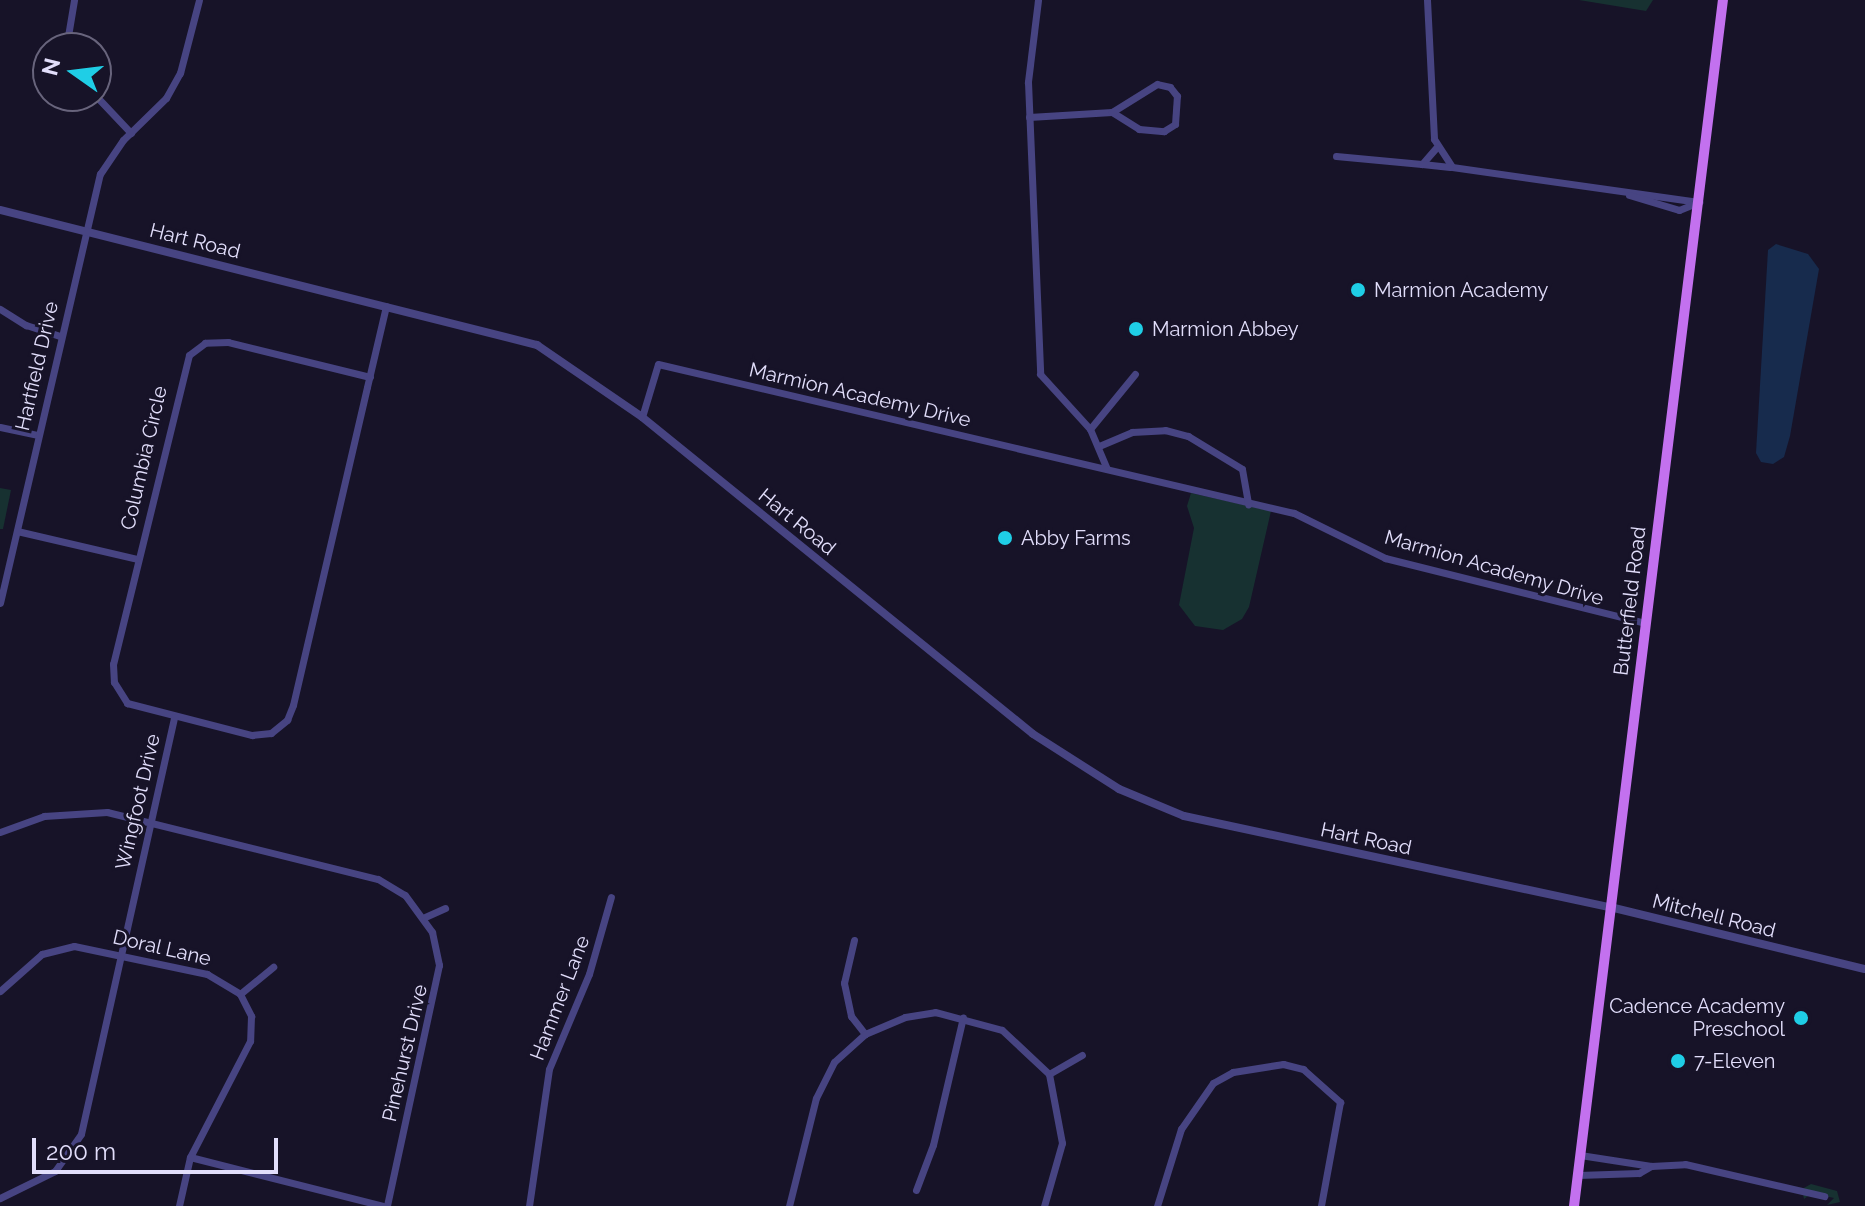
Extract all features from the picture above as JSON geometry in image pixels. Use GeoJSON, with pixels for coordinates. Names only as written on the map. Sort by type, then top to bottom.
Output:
{"type":"FeatureCollection","features":[{"type":"Feature","properties":{"kind":"main road","name":"Butterfield Road"},"geometry":{"type":"LineString","coordinates":[[1574,1206],[1723,0]]}},
{"type":"Feature","properties":{"kind":"street"},"geometry":{"type":"LineString","coordinates":[[69,32],[74,0]]}},
{"type":"Feature","properties":{"kind":"street","name":"Hartfield Drive"},"geometry":{"type":"LineString","coordinates":[[0,603],[84,230],[100,174],[131,133],[166,98],[180,73],[199,0]]}},
{"type":"Feature","properties":{"kind":"street"},"geometry":{"type":"LineString","coordinates":[[1038,0],[1029,59],[1029,117],[1040,374],[1090,429],[1107,469]]}},
{"type":"Feature","properties":{"kind":"street"},"geometry":{"type":"LineString","coordinates":[[1427,0],[1436,148],[1452,167]]}},
{"type":"Feature","properties":{"kind":"street"},"geometry":{"type":"LineString","coordinates":[[1029,117],[1112,112],[1157,84],[1170,87],[1179,104],[1175,124],[1153,133],[1112,112]]}},
{"type":"Feature","properties":{"kind":"street"},"geometry":{"type":"LineString","coordinates":[[111,112],[131,133]]}},
{"type":"Feature","properties":{"kind":"street"},"geometry":{"type":"LineString","coordinates":[[1422,164],[1436,148]]}},
{"type":"Feature","properties":{"kind":"street"},"geometry":{"type":"LineString","coordinates":[[1336,156],[1452,167],[1699,202]]}},
{"type":"Feature","properties":{"kind":"street"},"geometry":{"type":"LineString","coordinates":[[1623,192],[1650,205],[1679,210],[1699,202]]}},
{"type":"Feature","properties":{"kind":"street","name":"Hart Road"},"geometry":{"type":"LineString","coordinates":[[0,210],[537,345],[642,417],[1033,734],[1119,789],[1184,816],[1555,895]]}},
{"type":"Feature","properties":{"kind":"street","name":"Wingfoot Drive"},"geometry":{"type":"LineString","coordinates":[[0,1198],[55,1171],[75,1148],[174,717],[252,735],[271,733],[287,720],[386,306]]}},
{"type":"Feature","properties":{"kind":"street"},"geometry":{"type":"LineString","coordinates":[[0,309],[26,325],[60,336]]}},
{"type":"Feature","properties":{"kind":"street","name":"Columbia Circle"},"geometry":{"type":"LineString","coordinates":[[174,717],[132,707],[114,682],[113,664],[181,373],[196,348],[228,342],[370,377]]}},
{"type":"Feature","properties":{"kind":"street","name":"Marmion Academy Drive"},"geometry":{"type":"LineString","coordinates":[[642,417],[658,364],[1294,513],[1385,558],[1646,623]]}},
{"type":"Feature","properties":{"kind":"street"},"geometry":{"type":"LineString","coordinates":[[1090,429],[1135,374]]}},
{"type":"Feature","properties":{"kind":"street"},"geometry":{"type":"LineString","coordinates":[[0,427],[38,435]]}},
{"type":"Feature","properties":{"kind":"street"},"geometry":{"type":"LineString","coordinates":[[1099,446],[1132,432],[1165,430],[1188,436],[1242,469],[1248,504]]}},
{"type":"Feature","properties":{"kind":"street"},"geometry":{"type":"LineString","coordinates":[[17,531],[137,559]]}},
{"type":"Feature","properties":{"kind":"street","name":"Pinehurst Drive"},"geometry":{"type":"LineString","coordinates":[[1,829],[75,812],[150,822],[378,879],[405,895],[425,917],[437,948],[438,983],[385,1206]]}},
{"type":"Feature","properties":{"kind":"street","name":"Mitchell Road"},"geometry":{"type":"LineString","coordinates":[[1555,895],[1865,969]]}},
{"type":"Feature","properties":{"kind":"street","name":"Hammer Lane"},"geometry":{"type":"LineString","coordinates":[[529,1206],[549,1069],[589,974],[611,897]]}},
{"type":"Feature","properties":{"kind":"street"},"geometry":{"type":"LineString","coordinates":[[425,917],[445,908]]}},
{"type":"Feature","properties":{"kind":"street"},"geometry":{"type":"LineString","coordinates":[[854,940],[844,983],[851,1016],[865,1034]]}},
{"type":"Feature","properties":{"kind":"street","name":"Doral Lane"},"geometry":{"type":"LineString","coordinates":[[0,991],[31,960],[51,950],[74,946],[216,976],[240,994]]}},
{"type":"Feature","properties":{"kind":"street"},"geometry":{"type":"LineString","coordinates":[[179,1206],[190,1157],[250,1041],[251,1016],[240,994],[273,967]]}},
{"type":"Feature","properties":{"kind":"street"},"geometry":{"type":"LineString","coordinates":[[789,1206],[816,1098],[834,1062],[865,1034],[905,1017],[935,1012],[963,1017],[1002,1030],[1049,1074],[1062,1143],[1044,1206]]}},
{"type":"Feature","properties":{"kind":"street"},"geometry":{"type":"LineString","coordinates":[[916,1190],[933,1145],[963,1017]]}},
{"type":"Feature","properties":{"kind":"street"},"geometry":{"type":"LineString","coordinates":[[1049,1074],[1082,1055]]}},
{"type":"Feature","properties":{"kind":"street"},"geometry":{"type":"LineString","coordinates":[[1157,1206],[1181,1129],[1213,1083],[1233,1072],[1283,1064],[1303,1069],[1340,1102],[1321,1206]]}},
{"type":"Feature","properties":{"kind":"street"},"geometry":{"type":"LineString","coordinates":[[1580,1155],[1651,1166],[1685,1164],[1824,1196]]}},
{"type":"Feature","properties":{"kind":"street"},"geometry":{"type":"LineString","coordinates":[[190,1157],[385,1206]]}},
{"type":"Feature","properties":{"kind":"street"},"geometry":{"type":"LineString","coordinates":[[1578,1175],[1639,1173],[1651,1166]]}},
{"type":"Feature","properties":{"kind":"green space"},"geometry":{"type":"Polygon","coordinates":[[[1579,0],[1653,0],[1646,11],[1579,0]]]}},
{"type":"Feature","properties":{"kind":"green space"},"geometry":{"type":"Polygon","coordinates":[[[0,488],[11,490],[3,529],[0,529],[0,488]]]}},
{"type":"Feature","properties":{"kind":"green space"},"geometry":{"type":"Polygon","coordinates":[[[1191,493],[1271,511],[1249,607],[1242,619],[1223,630],[1195,626],[1179,605],[1194,528],[1187,506],[1191,493]]]}},
{"type":"Feature","properties":{"kind":"green space"},"geometry":{"type":"Polygon","coordinates":[[[1811,1184],[1837,1191],[1840,1202],[1827,1205],[1834,1198],[1812,1193],[1804,1199],[1802,1189],[1811,1184]]]}},
{"type":"Feature","properties":{"kind":"water"},"geometry":{"type":"Polygon","coordinates":[[[1776,244],[1808,254],[1819,269],[1790,436],[1784,457],[1773,464],[1761,462],[1756,453],[1768,250],[1776,244]]]}},
{"type":"Feature","properties":{"kind":"place","name":"Marmion Academy"},"geometry":{"type":"Point","coordinates":[1358,290]}},
{"type":"Feature","properties":{"kind":"place","name":"Marmion Abbey"},"geometry":{"type":"Point","coordinates":[1136,329]}},
{"type":"Feature","properties":{"kind":"place","name":"Abby Farms"},"geometry":{"type":"Point","coordinates":[1005,538]}},
{"type":"Feature","properties":{"kind":"place","name":"Cadence Academy Preschool"},"geometry":{"type":"Point","coordinates":[1801,1018]}},
{"type":"Feature","properties":{"kind":"place","name":"7-Eleven"},"geometry":{"type":"Point","coordinates":[1678,1061]}}]}
